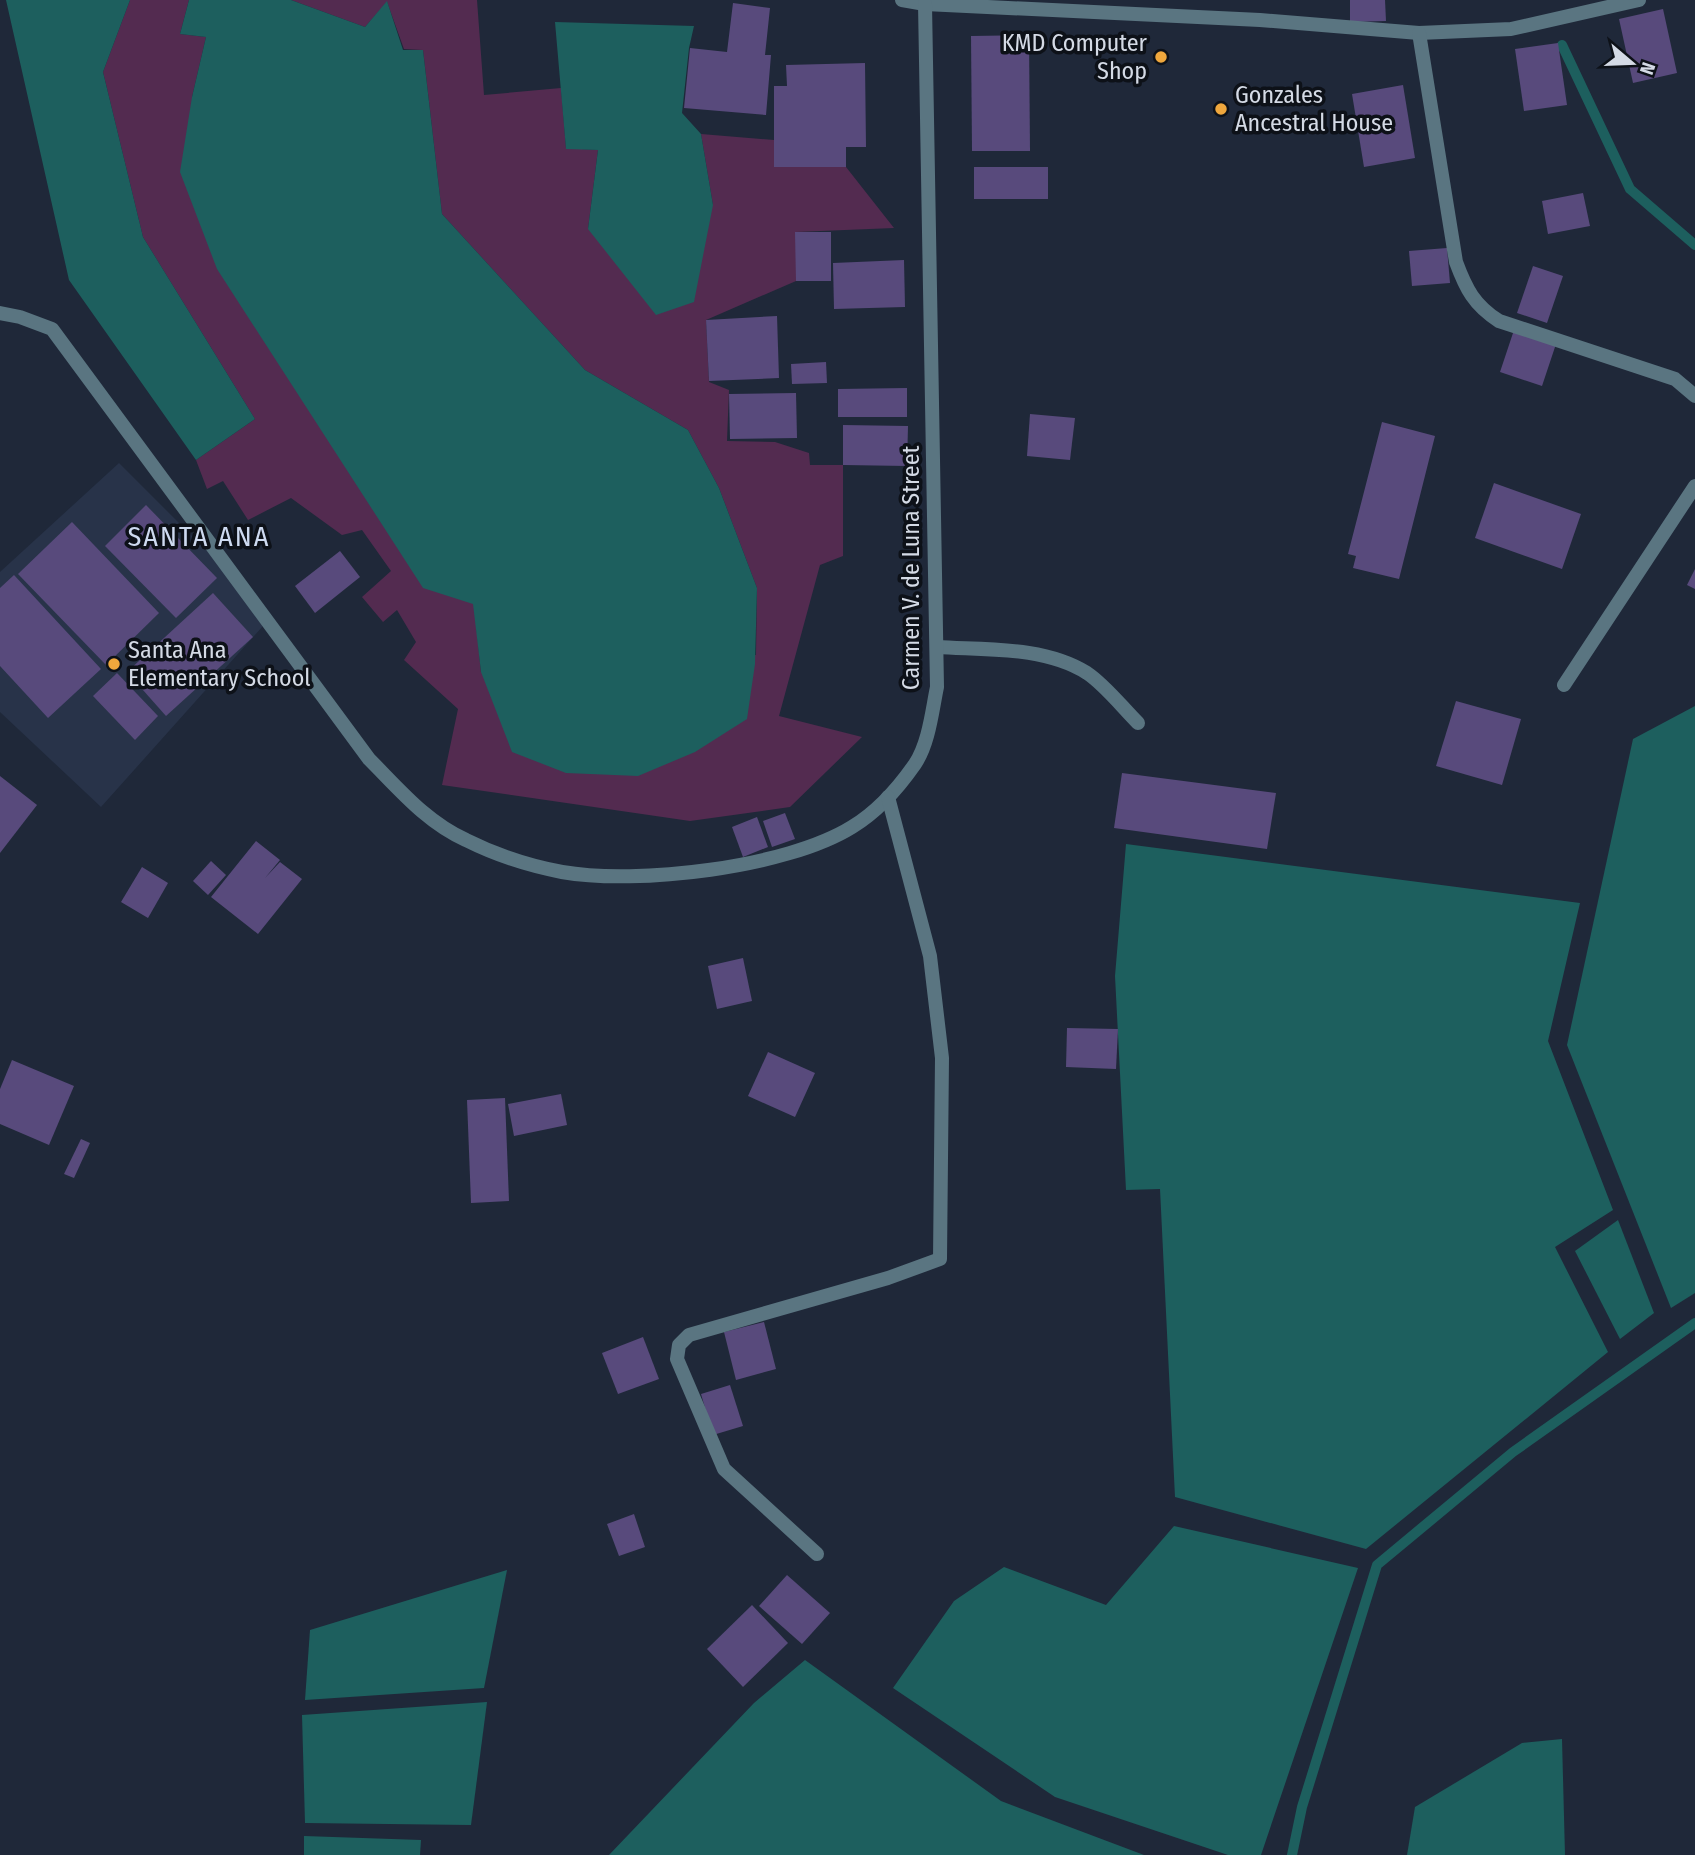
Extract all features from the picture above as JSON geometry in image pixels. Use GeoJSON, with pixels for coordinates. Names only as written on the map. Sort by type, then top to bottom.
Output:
{"type":"FeatureCollection","features":[{"type":"Feature","properties":{"kind":"street"},"geometry":{"type":"LineString","coordinates":[[902,0],[925,4],[1261,20],[1419,33],[1511,29],[1639,0]]}},
{"type":"Feature","properties":{"kind":"street","name":"Carmen V. de Luna Street"},"geometry":{"type":"LineString","coordinates":[[0,313],[52,329],[369,759],[423,815],[465,840],[562,872],[638,877],[726,867],[790,853],[851,828],[888,797],[917,761],[937,687],[925,4]]}},
{"type":"Feature","properties":{"kind":"street"},"geometry":{"type":"LineString","coordinates":[[1419,33],[1456,261],[1467,292],[1481,309],[1499,321],[1675,379],[1695,396]]}},
{"type":"Feature","properties":{"kind":"street"},"geometry":{"type":"LineString","coordinates":[[1564,685],[1695,486]]}},
{"type":"Feature","properties":{"kind":"street"},"geometry":{"type":"LineString","coordinates":[[937,647],[1030,653],[1060,662],[1087,673],[1138,723]]}},
{"type":"Feature","properties":{"kind":"street"},"geometry":{"type":"LineString","coordinates":[[817,1554],[724,1469],[677,1359],[679,1345],[689,1335],[888,1278],[940,1259],[942,1058],[930,956],[888,797]]}},
{"type":"Feature","properties":{"kind":"shaded area"},"geometry":{"type":"Polygon","coordinates":[[[6,0],[130,0],[103,72],[143,237],[255,419],[196,460],[69,280],[6,0]]]}},
{"type":"Feature","properties":{"kind":"shaded area"},"geometry":{"type":"Polygon","coordinates":[[[130,0],[189,0],[180,34],[206,37],[192,97],[474,604],[481,672],[756,655],[757,588],[719,488],[688,430],[585,370],[442,214],[423,50],[404,49],[387,2],[365,27],[291,0],[477,0],[484,95],[561,88],[566,148],[598,150],[588,229],[713,205],[701,134],[774,140],[774,167],[846,167],[894,228],[796,232],[796,281],[706,320],[709,382],[729,390],[727,441],[775,442],[809,453],[810,465],[843,465],[843,556],[820,565],[779,716],[862,737],[790,807],[690,821],[442,785],[458,709],[404,660],[416,642],[397,610],[383,622],[362,597],[391,571],[362,530],[342,535],[291,498],[248,520],[223,481],[207,489],[196,460],[255,419],[143,237],[103,72],[130,0]]]}},
{"type":"Feature","properties":{"kind":"shaded area"},"geometry":{"type":"Polygon","coordinates":[[[189,0],[291,0],[365,27],[387,1],[403,50],[423,50],[442,214],[585,370],[688,430],[719,488],[757,588],[755,664],[747,719],[695,752],[638,776],[566,773],[512,752],[481,672],[473,604],[423,588],[217,269],[180,172],[192,97],[206,37],[180,34],[189,0]]]}},
{"type":"Feature","properties":{"kind":"shaded area"},"geometry":{"type":"Polygon","coordinates":[[[555,22],[694,26],[682,113],[701,134],[713,205],[694,302],[656,315],[588,229],[598,150],[566,149],[555,22]]]}},
{"type":"Feature","properties":{"kind":"shaded area","name":"Santa Ana Elementary School"},"geometry":{"type":"Polygon","coordinates":[[[119,463],[272,616],[101,807],[0,712],[0,572],[119,463]]]}},
{"type":"Feature","properties":{"kind":"shaded area"},"geometry":{"type":"Polygon","coordinates":[[[1695,706],[1695,1293],[1671,1308],[1567,1045],[1633,739],[1695,706]]]}},
{"type":"Feature","properties":{"kind":"shaded area"},"geometry":{"type":"Polygon","coordinates":[[[1126,844],[1580,903],[1548,1041],[1613,1210],[1555,1247],[1608,1352],[1366,1549],[1175,1497],[1160,1189],[1126,1190],[1115,976],[1126,844]]]}},
{"type":"Feature","properties":{"kind":"shaded area"},"geometry":{"type":"Polygon","coordinates":[[[1618,1220],[1654,1313],[1620,1339],[1575,1251],[1618,1220]]]}},
{"type":"Feature","properties":{"kind":"shaded area"},"geometry":{"type":"Polygon","coordinates":[[[1174,1526],[1358,1568],[1261,1855],[1228,1855],[1055,1797],[893,1688],[954,1601],[1004,1567],[1106,1605],[1174,1526]]]}},
{"type":"Feature","properties":{"kind":"shaded area"},"geometry":{"type":"Polygon","coordinates":[[[507,1570],[484,1688],[305,1700],[310,1630],[507,1570]]]}},
{"type":"Feature","properties":{"kind":"shaded area"},"geometry":{"type":"Polygon","coordinates":[[[805,1660],[1001,1801],[1144,1855],[609,1855],[754,1703],[805,1660]]]}},
{"type":"Feature","properties":{"kind":"shaded area"},"geometry":{"type":"Polygon","coordinates":[[[487,1702],[471,1825],[305,1823],[302,1715],[487,1702]]]}},
{"type":"Feature","properties":{"kind":"shaded area"},"geometry":{"type":"Polygon","coordinates":[[[1562,1739],[1565,1855],[1407,1855],[1415,1807],[1522,1743],[1562,1739]]]}},
{"type":"Feature","properties":{"kind":"shaded area"},"geometry":{"type":"Polygon","coordinates":[[[304,1836],[421,1840],[420,1855],[304,1855],[304,1836]]]}},
{"type":"Feature","properties":{"kind":"building"},"geometry":{"type":"Polygon","coordinates":[[[1350,0],[1385,0],[1386,21],[1350,22],[1350,0]]]}},
{"type":"Feature","properties":{"kind":"building"},"geometry":{"type":"Polygon","coordinates":[[[733,3],[770,8],[765,55],[771,55],[766,115],[684,108],[690,48],[727,52],[733,3]]]}},
{"type":"Feature","properties":{"kind":"building"},"geometry":{"type":"Polygon","coordinates":[[[1663,9],[1677,73],[1633,83],[1619,19],[1663,9]]]}},
{"type":"Feature","properties":{"kind":"building"},"geometry":{"type":"Polygon","coordinates":[[[1029,35],[1030,151],[972,151],[971,36],[1029,35]]]}},
{"type":"Feature","properties":{"kind":"building"},"geometry":{"type":"Polygon","coordinates":[[[1558,43],[1567,105],[1524,111],[1515,49],[1558,43]]]}},
{"type":"Feature","properties":{"kind":"building"},"geometry":{"type":"Polygon","coordinates":[[[865,63],[866,147],[846,147],[846,167],[774,167],[774,86],[787,86],[786,65],[865,63]]]}},
{"type":"Feature","properties":{"kind":"building"},"geometry":{"type":"Polygon","coordinates":[[[1403,85],[1415,158],[1364,167],[1352,94],[1403,85]]]}},
{"type":"Feature","properties":{"kind":"building"},"geometry":{"type":"Polygon","coordinates":[[[974,167],[1048,167],[1048,199],[974,199],[974,167]]]}},
{"type":"Feature","properties":{"kind":"building"},"geometry":{"type":"Polygon","coordinates":[[[1583,193],[1590,226],[1548,234],[1542,201],[1583,193]]]}},
{"type":"Feature","properties":{"kind":"building"},"geometry":{"type":"Polygon","coordinates":[[[795,232],[831,232],[831,281],[796,281],[795,232]]]}},
{"type":"Feature","properties":{"kind":"building"},"geometry":{"type":"Polygon","coordinates":[[[1447,248],[1450,283],[1412,286],[1409,251],[1447,248]]]}},
{"type":"Feature","properties":{"kind":"building"},"geometry":{"type":"Polygon","coordinates":[[[904,260],[905,307],[834,309],[833,263],[904,260]]]}},
{"type":"Feature","properties":{"kind":"building"},"geometry":{"type":"Polygon","coordinates":[[[1533,266],[1563,276],[1547,323],[1517,313],[1533,266]]]}},
{"type":"Feature","properties":{"kind":"building"},"geometry":{"type":"Polygon","coordinates":[[[777,316],[779,378],[709,381],[706,320],[777,316]]]}},
{"type":"Feature","properties":{"kind":"building"},"geometry":{"type":"Polygon","coordinates":[[[1514,330],[1556,344],[1542,386],[1500,372],[1514,330]]]}},
{"type":"Feature","properties":{"kind":"building"},"geometry":{"type":"Polygon","coordinates":[[[826,362],[827,383],[792,384],[791,364],[826,362]]]}},
{"type":"Feature","properties":{"kind":"building"},"geometry":{"type":"Polygon","coordinates":[[[907,388],[907,417],[838,417],[838,389],[907,388]]]}},
{"type":"Feature","properties":{"kind":"building"},"geometry":{"type":"Polygon","coordinates":[[[796,393],[797,438],[730,439],[729,394],[796,393]]]}},
{"type":"Feature","properties":{"kind":"building"},"geometry":{"type":"Polygon","coordinates":[[[1030,414],[1075,418],[1070,460],[1027,456],[1030,414]]]}},
{"type":"Feature","properties":{"kind":"building"},"geometry":{"type":"Polygon","coordinates":[[[1382,422],[1435,436],[1399,579],[1353,568],[1356,556],[1348,554],[1382,422]]]}},
{"type":"Feature","properties":{"kind":"building"},"geometry":{"type":"Polygon","coordinates":[[[843,425],[908,426],[907,466],[843,465],[843,425]]]}},
{"type":"Feature","properties":{"kind":"building"},"geometry":{"type":"Polygon","coordinates":[[[1494,483],[1581,514],[1562,569],[1475,538],[1494,483]]]}},
{"type":"Feature","properties":{"kind":"building"},"geometry":{"type":"Polygon","coordinates":[[[146,505],[217,578],[176,618],[105,546],[146,505]]]}},
{"type":"Feature","properties":{"kind":"building"},"geometry":{"type":"Polygon","coordinates":[[[72,522],[159,613],[106,665],[18,574],[72,522]]]}},
{"type":"Feature","properties":{"kind":"building"},"geometry":{"type":"Polygon","coordinates":[[[340,551],[360,577],[315,613],[295,586],[340,551]]]}},
{"type":"Feature","properties":{"kind":"building"},"geometry":{"type":"Polygon","coordinates":[[[1695,569],[1695,589],[1687,585],[1695,569]]]}},
{"type":"Feature","properties":{"kind":"building"},"geometry":{"type":"Polygon","coordinates":[[[14,575],[101,669],[48,718],[0,666],[0,588],[14,575]]]}},
{"type":"Feature","properties":{"kind":"building"},"geometry":{"type":"Polygon","coordinates":[[[213,593],[253,637],[166,716],[127,672],[213,593]]]}},
{"type":"Feature","properties":{"kind":"building"},"geometry":{"type":"Polygon","coordinates":[[[117,673],[158,716],[135,740],[93,696],[117,673]]]}},
{"type":"Feature","properties":{"kind":"building"},"geometry":{"type":"Polygon","coordinates":[[[1456,701],[1521,719],[1502,785],[1436,766],[1456,701]]]}},
{"type":"Feature","properties":{"kind":"building"},"geometry":{"type":"Polygon","coordinates":[[[1122,773],[1276,793],[1267,849],[1114,828],[1122,773]]]}},
{"type":"Feature","properties":{"kind":"building"},"geometry":{"type":"Polygon","coordinates":[[[0,776],[37,805],[0,853],[0,776]]]}},
{"type":"Feature","properties":{"kind":"building"},"geometry":{"type":"Polygon","coordinates":[[[785,813],[795,839],[772,847],[763,821],[785,813]]]}},
{"type":"Feature","properties":{"kind":"building"},"geometry":{"type":"Polygon","coordinates":[[[757,817],[768,847],[743,857],[732,827],[757,817]]]}},
{"type":"Feature","properties":{"kind":"building"},"geometry":{"type":"Polygon","coordinates":[[[256,841],[280,860],[265,878],[280,862],[302,879],[258,934],[211,897],[256,841]]]}},
{"type":"Feature","properties":{"kind":"building"},"geometry":{"type":"Polygon","coordinates":[[[211,861],[226,875],[208,895],[193,881],[211,861]]]}},
{"type":"Feature","properties":{"kind":"building"},"geometry":{"type":"Polygon","coordinates":[[[142,867],[168,883],[148,918],[121,902],[142,867]]]}},
{"type":"Feature","properties":{"kind":"building"},"geometry":{"type":"Polygon","coordinates":[[[743,958],[752,1001],[717,1009],[708,966],[743,958]]]}},
{"type":"Feature","properties":{"kind":"building"},"geometry":{"type":"Polygon","coordinates":[[[1067,1028],[1118,1029],[1116,1069],[1066,1067],[1067,1028]]]}},
{"type":"Feature","properties":{"kind":"building"},"geometry":{"type":"Polygon","coordinates":[[[768,1052],[815,1073],[795,1117],[748,1096],[768,1052]]]}},
{"type":"Feature","properties":{"kind":"building"},"geometry":{"type":"Polygon","coordinates":[[[12,1060],[74,1086],[49,1145],[0,1124],[0,1089],[12,1060]]]}},
{"type":"Feature","properties":{"kind":"building"},"geometry":{"type":"Polygon","coordinates":[[[561,1094],[567,1125],[514,1136],[508,1104],[561,1094]]]}},
{"type":"Feature","properties":{"kind":"building"},"geometry":{"type":"Polygon","coordinates":[[[505,1098],[509,1201],[471,1203],[467,1100],[505,1098]]]}},
{"type":"Feature","properties":{"kind":"building"},"geometry":{"type":"Polygon","coordinates":[[[81,1139],[90,1143],[74,1178],[64,1174],[81,1139]]]}},
{"type":"Feature","properties":{"kind":"building"},"geometry":{"type":"Polygon","coordinates":[[[764,1322],[776,1369],[736,1380],[724,1332],[764,1322]]]}},
{"type":"Feature","properties":{"kind":"building"},"geometry":{"type":"Polygon","coordinates":[[[643,1337],[659,1379],[618,1394],[602,1353],[643,1337]]]}},
{"type":"Feature","properties":{"kind":"building"},"geometry":{"type":"Polygon","coordinates":[[[730,1385],[743,1426],[713,1435],[701,1394],[730,1385]]]}},
{"type":"Feature","properties":{"kind":"building"},"geometry":{"type":"Polygon","coordinates":[[[634,1514],[645,1547],[619,1556],[607,1524],[634,1514]]]}},
{"type":"Feature","properties":{"kind":"building"},"geometry":{"type":"Polygon","coordinates":[[[787,1575],[830,1613],[802,1644],[759,1606],[787,1575]]]}},
{"type":"Feature","properties":{"kind":"building"},"geometry":{"type":"Polygon","coordinates":[[[752,1605],[788,1643],[743,1687],[707,1649],[752,1605]]]}},
{"type":"Feature","properties":{"kind":"waterway"},"geometry":{"type":"LineString","coordinates":[[1562,45],[1630,189],[1695,245]]}},
{"type":"Feature","properties":{"kind":"waterway"},"geometry":{"type":"LineString","coordinates":[[1292,1855],[1302,1807],[1377,1565],[1513,1452],[1695,1323]]}},
{"type":"Feature","properties":{"kind":"place","name":"KMD Computer Shop"},"geometry":{"type":"Point","coordinates":[1161,57]}},
{"type":"Feature","properties":{"kind":"place","name":"Gonzales Ancestral House"},"geometry":{"type":"Point","coordinates":[1221,109]}},
{"type":"Feature","properties":{"kind":"place","name":"Santa Ana Elementary School"},"geometry":{"type":"Point","coordinates":[114,664]}},
{"type":"Feature","properties":{"kind":"district","name":"SANTA ANA"},"geometry":{"type":"Point","coordinates":[199,536]}}]}
